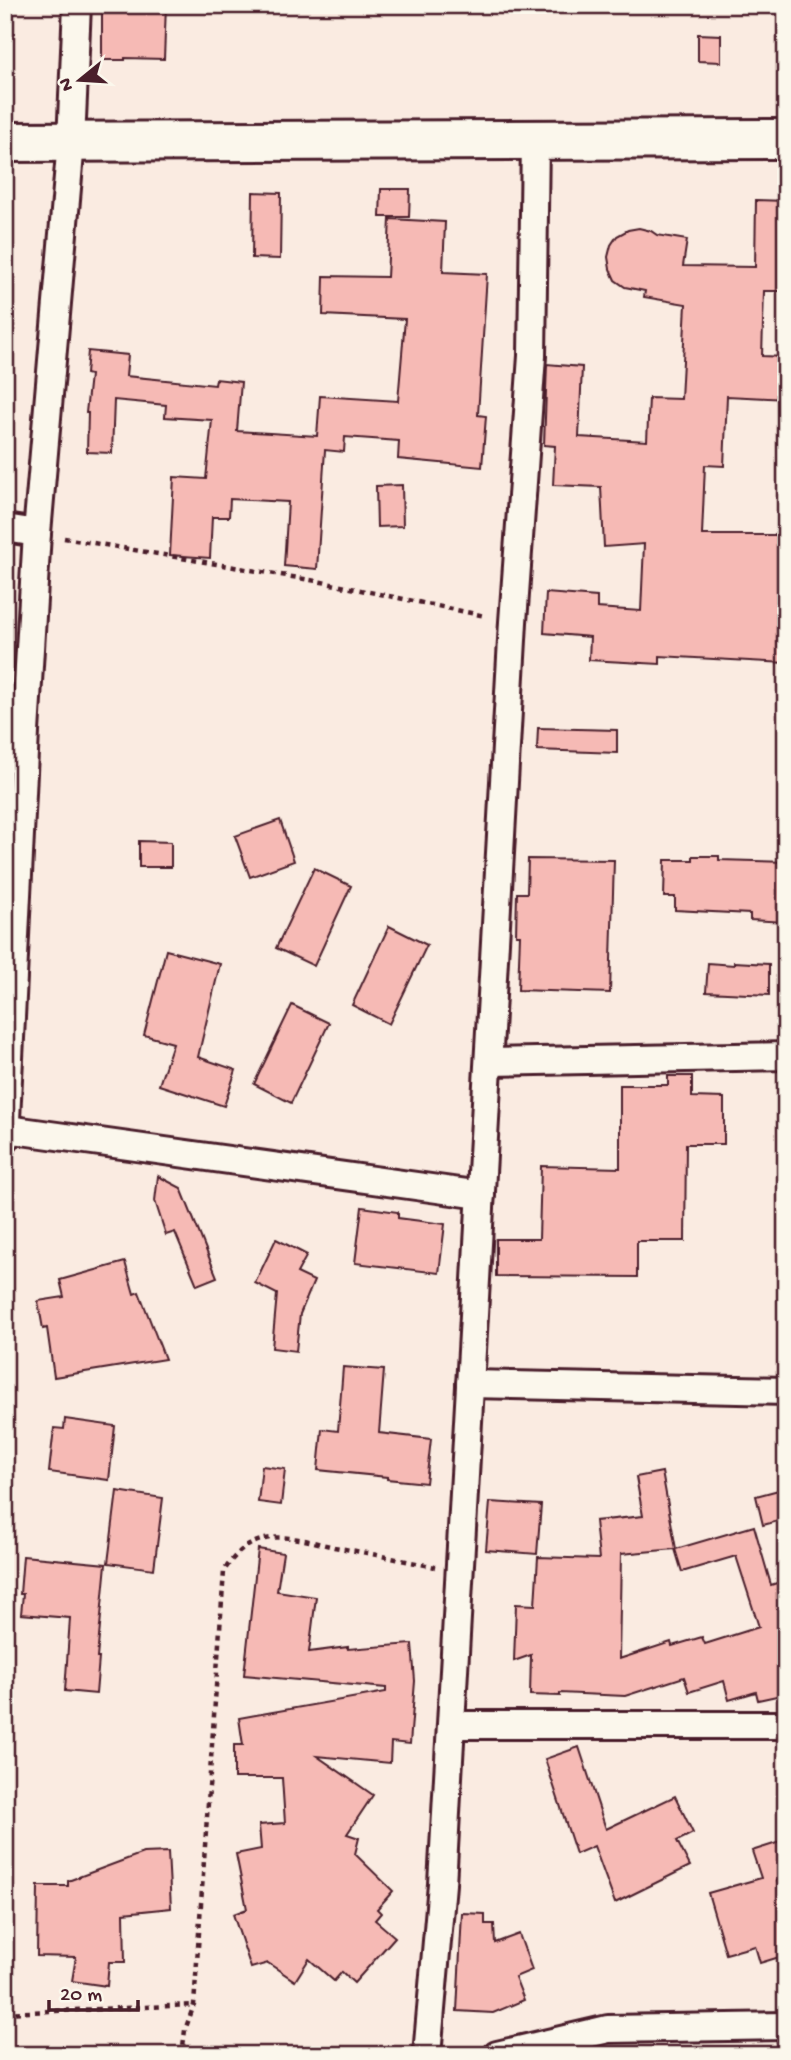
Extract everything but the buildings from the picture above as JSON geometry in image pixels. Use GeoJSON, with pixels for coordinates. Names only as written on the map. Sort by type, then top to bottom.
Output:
{"type":"FeatureCollection","features":[{"type":"Feature","properties":{"kind":"street"},"geometry":{"type":"LineString","coordinates":[[77,5],[71,142],[37,533],[6,1135],[481,1195]]}},
{"type":"Feature","properties":{"kind":"street"},"geometry":{"type":"LineString","coordinates":[[5,142],[786,139]]}},
{"type":"Feature","properties":{"kind":"street"},"geometry":{"type":"LineString","coordinates":[[427,2055],[452,1725],[513,622],[531,356],[535,140]]}},
{"type":"Feature","properties":{"kind":"street"},"geometry":{"type":"LineString","coordinates":[[5,528],[37,533]]}},
{"type":"Feature","properties":{"kind":"street"},"geometry":{"type":"LineString","coordinates":[[489,1062],[786,1056]]}},
{"type":"Feature","properties":{"kind":"street"},"geometry":{"type":"LineString","coordinates":[[470,1384],[786,1391]]}},
{"type":"Feature","properties":{"kind":"street"},"geometry":{"type":"LineString","coordinates":[[452,1725],[786,1725]]}},
{"type":"Feature","properties":{"kind":"street"},"geometry":{"type":"LineString","coordinates":[[497,2055],[608,2029],[786,2026]]}},
{"type":"Feature","properties":{"kind":"path"},"geometry":{"type":"LineString","coordinates":[[37,533],[322,582],[513,622]]}},
{"type":"Feature","properties":{"kind":"path"},"geometry":{"type":"LineString","coordinates":[[182,2055],[185,2030],[194,2005],[224,1571],[240,1550],[265,1539],[279,1538],[317,1543],[460,1572]]}},
{"type":"Feature","properties":{"kind":"path"},"geometry":{"type":"LineString","coordinates":[[5,2013],[194,2005]]}}]}
